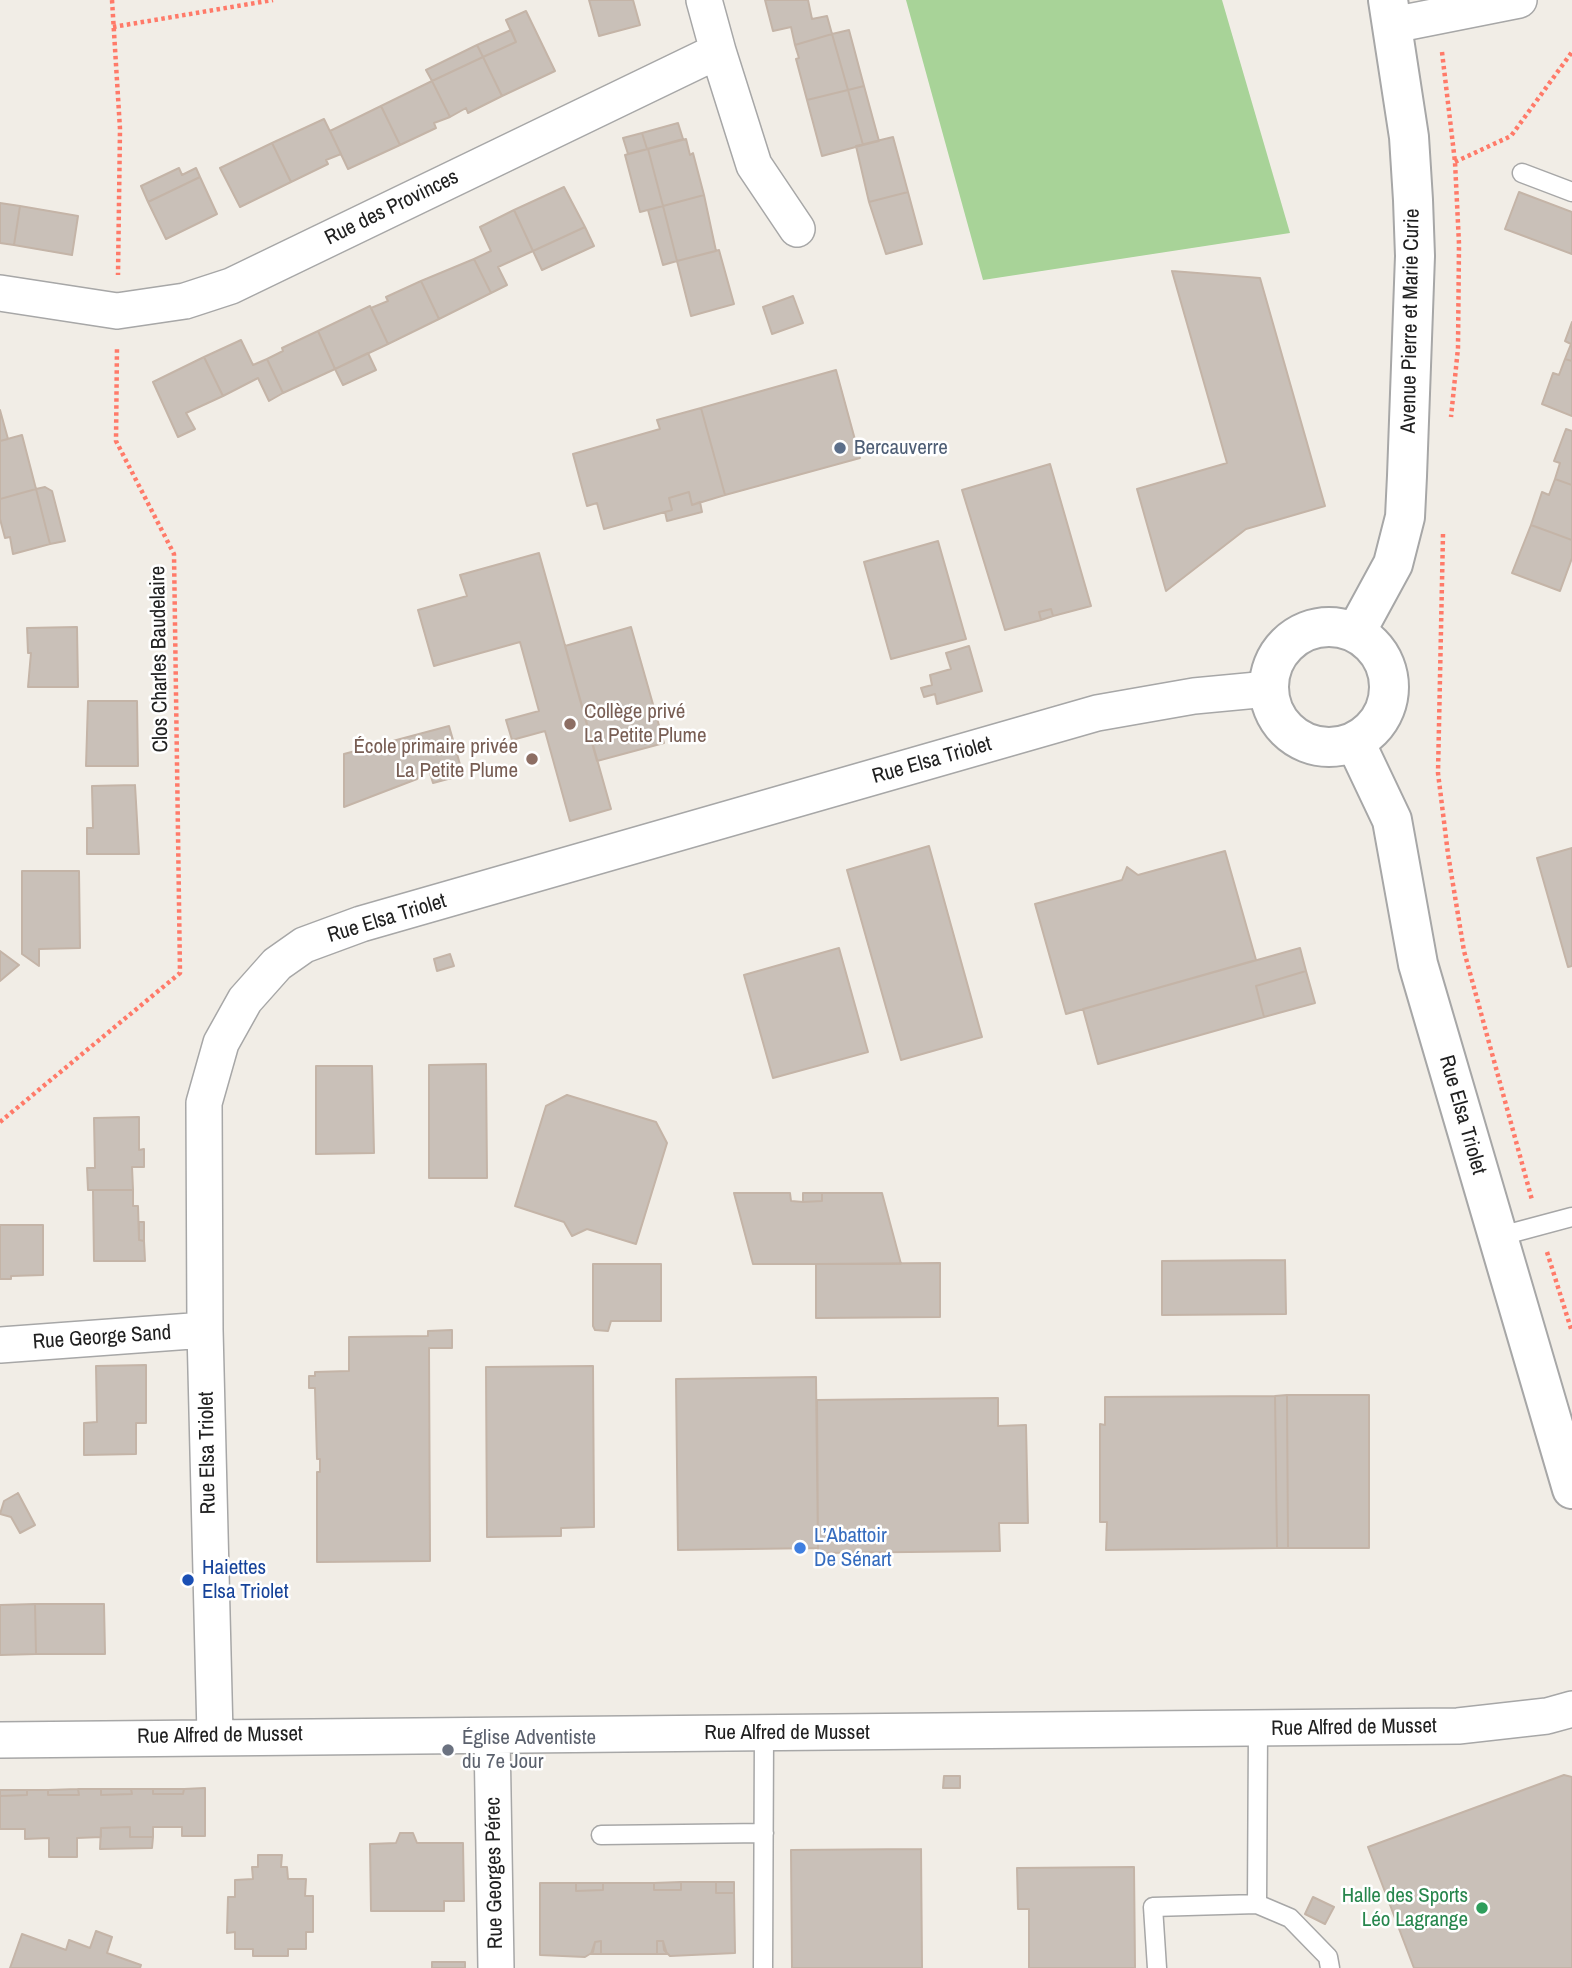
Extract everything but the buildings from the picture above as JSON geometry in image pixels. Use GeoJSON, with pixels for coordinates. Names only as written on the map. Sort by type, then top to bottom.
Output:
{"type":"FeatureCollection","features":[{"type":"Feature","properties":{"kind":"street"},"geometry":{"type":"LineString","coordinates":[[704,0],[754,165],[797,229]]}},
{"type":"Feature","properties":{"kind":"street"},"geometry":{"type":"LineString","coordinates":[[1391,12],[1437,15],[1519,0]]}},
{"type":"Feature","properties":{"kind":"street","name":"Avenue Pierre et Marie Curie"},"geometry":{"type":"LineString","coordinates":[[1356,632],[1393,564],[1405,517],[1415,256],[1409,137],[1391,12]]}},
{"type":"Feature","properties":{"kind":"street","name":"Rue des Provinces"},"geometry":{"type":"LineString","coordinates":[[0,293],[117,311],[185,301],[231,286],[718,51]]}},
{"type":"Feature","properties":{"kind":"street"},"geometry":{"type":"LineString","coordinates":[[1336,626],[1356,632],[1378,652],[1390,678],[1389,697],[1383,715],[1371,731],[1355,742],[1335,747],[1316,746],[1298,739],[1283,726],[1273,709],[1268,690],[1271,669],[1281,650],[1296,636],[1316,627],[1336,626]]}},
{"type":"Feature","properties":{"kind":"street","name":"Rue Elsa Triolet"},"geometry":{"type":"LineString","coordinates":[[215,1735],[205,1330],[204,1102],[221,1043],[245,1000],[276,964],[304,945],[361,925],[1097,713],[1194,696],[1268,690]]}},
{"type":"Feature","properties":{"kind":"street","name":"Rue Elsa Triolet"},"geometry":{"type":"LineString","coordinates":[[1355,742],[1392,820],[1418,964],[1572,1489]]}},
{"type":"Feature","properties":{"kind":"street","name":"Rue George Sand"},"geometry":{"type":"LineString","coordinates":[[0,1345],[205,1330]]}},
{"type":"Feature","properties":{"kind":"street","name":"Rue Alfred de Musset"},"geometry":{"type":"LineString","coordinates":[[0,1740],[215,1735],[492,1736],[1458,1727],[1546,1716],[1572,1709]]}},
{"type":"Feature","properties":{"kind":"street","name":"Rue Georges Pérec"},"geometry":{"type":"LineString","coordinates":[[492,1736],[496,1968]]}},
{"type":"Feature","properties":{"kind":"lane"},"geometry":{"type":"LineString","coordinates":[[1522,173],[1572,192]]}},
{"type":"Feature","properties":{"kind":"lane"},"geometry":{"type":"LineString","coordinates":[[1497,1237],[1572,1217]]}},
{"type":"Feature","properties":{"kind":"lane"},"geometry":{"type":"LineString","coordinates":[[1257,1903],[1258,1730]]}},
{"type":"Feature","properties":{"kind":"lane"},"geometry":{"type":"LineString","coordinates":[[763,1968],[764,1734]]}},
{"type":"Feature","properties":{"kind":"lane"},"geometry":{"type":"LineString","coordinates":[[601,1835],[764,1833]]}},
{"type":"Feature","properties":{"kind":"lane"},"geometry":{"type":"LineString","coordinates":[[1157,1968],[1153,1907],[1257,1903],[1290,1918],[1328,1957],[1330,1968]]}},
{"type":"Feature","properties":{"kind":"path","name":"Clos Charles Baudelaire"},"geometry":{"type":"LineString","coordinates":[[0,1122],[180,973],[174,554],[116,441],[120,129],[112,0]]}},
{"type":"Feature","properties":{"kind":"path"},"geometry":{"type":"LineString","coordinates":[[113,27],[273,0]]}},
{"type":"Feature","properties":{"kind":"path"},"geometry":{"type":"LineString","coordinates":[[1437,15],[1455,162],[1459,244],[1458,348],[1450,428]]}},
{"type":"Feature","properties":{"kind":"path"},"geometry":{"type":"LineString","coordinates":[[1455,162],[1511,136],[1572,52]]}},
{"type":"Feature","properties":{"kind":"path"},"geometry":{"type":"LineString","coordinates":[[1444,522],[1438,773],[1448,854],[1464,951],[1540,1227],[1572,1332]]}},
{"type":"Feature","properties":{"kind":"green space"},"geometry":{"type":"Polygon","coordinates":[[[906,0],[1222,0],[1290,233],[983,280],[906,0]]]}},
{"type":"Feature","properties":{"kind":"place","name":"Bercauverre"},"geometry":{"type":"Point","coordinates":[840,448]}},
{"type":"Feature","properties":{"kind":"place","name":"Collège privé La Petite Plume"},"geometry":{"type":"Point","coordinates":[570,724]}},
{"type":"Feature","properties":{"kind":"place","name":"École primaire privée La Petite Plume"},"geometry":{"type":"Point","coordinates":[532,759]}},
{"type":"Feature","properties":{"kind":"place","name":"L’Abattoir De Sénart"},"geometry":{"type":"Point","coordinates":[800,1548]}},
{"type":"Feature","properties":{"kind":"place","name":"Haiettes Elsa Triolet"},"geometry":{"type":"Point","coordinates":[188,1580]}},
{"type":"Feature","properties":{"kind":"place","name":"Église Adventiste du 7e Jour"},"geometry":{"type":"Point","coordinates":[448,1750]}},
{"type":"Feature","properties":{"kind":"place","name":"Halle des Sports Léo Lagrange"},"geometry":{"type":"Point","coordinates":[1482,1908]}}]}
